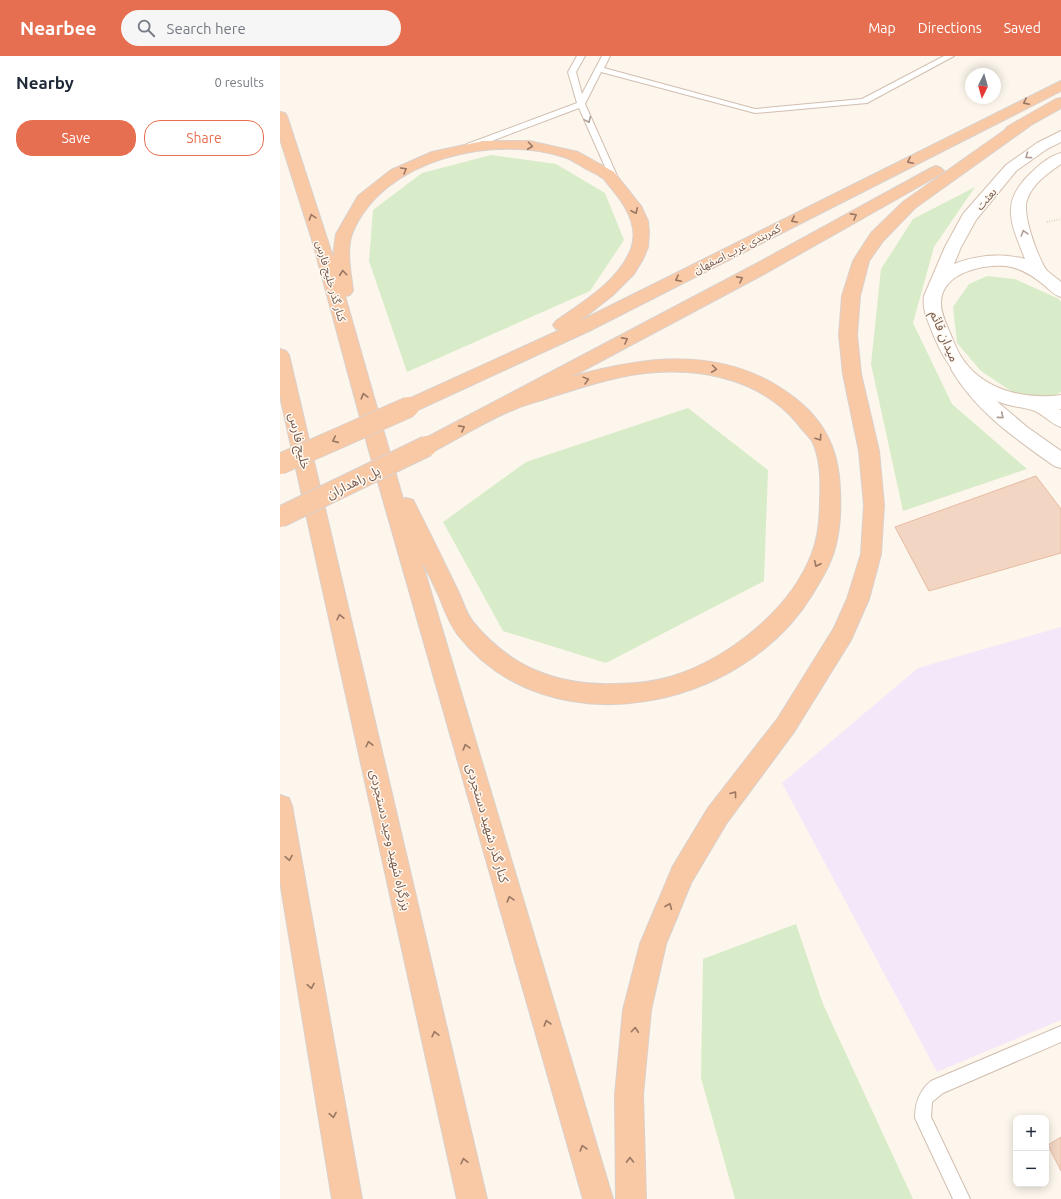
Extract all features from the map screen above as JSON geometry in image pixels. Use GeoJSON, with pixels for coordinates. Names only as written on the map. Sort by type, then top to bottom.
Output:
{"type":"FeatureCollection","features":[{"type":"Feature","properties":{"kind":"highway","name":"کمربندی غرب اصفهان"},"geometry":{"type":"LineString","coordinates":[[280,464],[583,327],[1061,85]]}},
{"type":"Feature","properties":{"kind":"highway"},"geometry":{"type":"LineString","coordinates":[[508,404],[591,358],[760,269],[1061,102]]}},
{"type":"Feature","properties":{"kind":"highway","name":"کنار گذر خلیج فارس"},"geometry":{"type":"LineString","coordinates":[[280,116],[320,243],[378,447]]}},
{"type":"Feature","properties":{"kind":"highway"},"geometry":{"type":"LineString","coordinates":[[632,1199],[629,1095],[637,1010],[653,944],[682,875],[717,816],[786,725],[843,633],[858,599],[871,554],[874,505],[869,451],[852,374],[848,335],[851,296],[860,261],[877,237],[909,205],[1024,123]]}},
{"type":"Feature","properties":{"kind":"highway"},"geometry":{"type":"LineString","coordinates":[[348,340],[341,257],[344,234],[356,210],[368,195],[385,181],[413,165],[445,152],[470,146],[510,144],[551,149],[582,159],[614,178],[629,198],[640,223],[640,247],[628,269],[592,304],[513,359]]}},
{"type":"Feature","properties":{"kind":"highway","name":"خلیج فارس"},"geometry":{"type":"LineString","coordinates":[[280,355],[309,481]]}},
{"type":"Feature","properties":{"kind":"highway"},"geometry":{"type":"LineString","coordinates":[[378,447],[465,629],[493,657],[527,679],[560,691],[600,695],[640,692],[675,685],[721,665],[754,644],[786,614],[807,586],[824,550],[830,507],[830,475],[822,443],[804,417],[784,397],[759,382],[719,370],[673,365],[628,370],[571,384],[508,404]]}},
{"type":"Feature","properties":{"kind":"highway","name":"پل راهداران"},"geometry":{"type":"LineString","coordinates":[[280,517],[427,446],[508,404]]}},
{"type":"Feature","properties":{"kind":"highway","name":"کنار گذر شهید دستجردی"},"geometry":{"type":"LineString","coordinates":[[378,447],[598,1199]]}},
{"type":"Feature","properties":{"kind":"highway","name":"بزرگراه شهید وحید دستجردی"},"geometry":{"type":"LineString","coordinates":[[309,481],[472,1199]]}},
{"type":"Feature","properties":{"kind":"highway"},"geometry":{"type":"LineString","coordinates":[[280,806],[347,1199]]}},
{"type":"Feature","properties":{"kind":"main road","name":"بعثت"},"geometry":{"type":"LineString","coordinates":[[938,285],[953,247],[969,218],[1011,168],[1042,146],[1061,136]]}},
{"type":"Feature","properties":{"kind":"main road"},"geometry":{"type":"LineString","coordinates":[[1037,270],[1023,230],[1018,206],[1026,186],[1049,164],[1061,158]]}},
{"type":"Feature","properties":{"kind":"main road"},"geometry":{"type":"LineString","coordinates":[[938,285],[946,276],[957,269],[971,264],[987,261],[1017,262],[1037,270],[1061,291]]}},
{"type":"Feature","properties":{"kind":"main road","name":"میدان قائم"},"geometry":{"type":"LineString","coordinates":[[938,285],[933,295],[932,306],[935,318],[957,365],[968,377],[1000,395],[1018,400],[1037,403],[1061,402]]}},
{"type":"Feature","properties":{"kind":"main road"},"geometry":{"type":"LineString","coordinates":[[957,365],[987,404],[1020,432],[1061,462]]}},
{"type":"Feature","properties":{"kind":"main road"},"geometry":{"type":"LineString","coordinates":[[1037,403],[1061,420]]}},
{"type":"Feature","properties":{"kind":"lane"},"geometry":{"type":"LineString","coordinates":[[581,56],[572,72],[581,104],[614,178]]}},
{"type":"Feature","properties":{"kind":"lane"},"geometry":{"type":"LineString","coordinates":[[470,146],[581,104],[606,56]]}},
{"type":"Feature","properties":{"kind":"lane"},"geometry":{"type":"LineString","coordinates":[[599,69],[755,111],[864,101],[950,56]]}},
{"type":"Feature","properties":{"kind":"lane"},"geometry":{"type":"LineString","coordinates":[[962,1199],[923,1118],[923,1105],[928,1093],[937,1087],[1061,1034]]}},
{"type":"Feature","properties":{"kind":"path"},"geometry":{"type":"LineString","coordinates":[[1047,222],[1061,219]]}},
{"type":"Feature","properties":{"kind":"shaded area"},"geometry":{"type":"Polygon","coordinates":[[[1061,627],[1061,1020],[937,1072],[782,783],[918,668],[1061,627]]]}},
{"type":"Feature","properties":{"kind":"green space"},"geometry":{"type":"Polygon","coordinates":[[[491,155],[556,164],[605,193],[624,240],[590,291],[407,372],[369,261],[373,210],[422,173],[491,155]]]}},
{"type":"Feature","properties":{"kind":"green space"},"geometry":{"type":"Polygon","coordinates":[[[975,187],[934,247],[913,323],[952,404],[1027,469],[903,511],[871,364],[881,269],[913,219],[975,187]]]}},
{"type":"Feature","properties":{"kind":"green space"},"geometry":{"type":"Polygon","coordinates":[[[987,276],[1015,279],[1059,299],[1061,302],[1061,392],[1051,397],[1014,393],[981,371],[957,343],[953,307],[969,284],[987,276]]]}},
{"type":"Feature","properties":{"kind":"green space"},"geometry":{"type":"Polygon","coordinates":[[[688,408],[768,470],[764,581],[606,663],[503,631],[443,522],[526,462],[688,408]]]}},
{"type":"Feature","properties":{"kind":"green space"},"geometry":{"type":"Polygon","coordinates":[[[796,924],[823,1004],[913,1199],[735,1199],[701,1078],[703,959],[796,924]]]}},
{"type":"Feature","properties":{"kind":"building"},"geometry":{"type":"Polygon","coordinates":[[[1036,476],[1061,509],[1061,553],[929,591],[895,527],[1036,476]]]}},
{"type":"Feature","properties":{"kind":"building"},"geometry":{"type":"Polygon","coordinates":[[[1061,1137],[1061,1171],[1049,1147],[1049,1144],[1061,1137]]]}}]}
